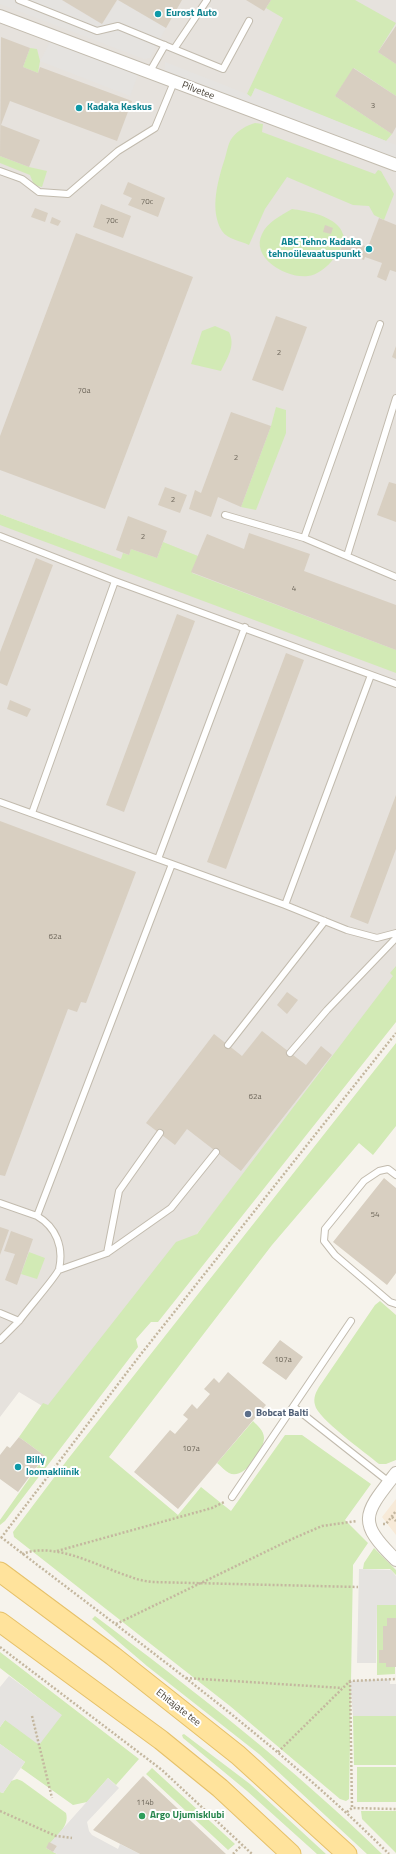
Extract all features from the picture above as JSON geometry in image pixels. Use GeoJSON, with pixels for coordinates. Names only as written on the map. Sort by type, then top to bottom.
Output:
{"type":"FeatureCollection","features":[{"type":"Feature","properties":{"kind":"main road","name":"Ehitajate tee"},"geometry":{"type":"LineString","coordinates":[[2,1576],[113,1656],[238,1755],[347,1854]]}},
{"type":"Feature","properties":{"kind":"main road"},"geometry":{"type":"LineString","coordinates":[[0,1622],[161,1740],[220,1788],[291,1854]]}},
{"type":"Feature","properties":{"kind":"street","name":"Pilvetee"},"geometry":{"type":"LineString","coordinates":[[0,16],[396,165]]}},
{"type":"Feature","properties":{"kind":"street"},"geometry":{"type":"LineString","coordinates":[[393,1477],[371,1507],[368,1520],[371,1533],[396,1560]]}},
{"type":"Feature","properties":{"kind":"lane"},"geometry":{"type":"LineString","coordinates":[[19,0],[97,31],[118,26],[222,69],[249,22]]}},
{"type":"Feature","properties":{"kind":"lane"},"geometry":{"type":"LineString","coordinates":[[174,49],[207,0]]}},
{"type":"Feature","properties":{"kind":"lane"},"geometry":{"type":"LineString","coordinates":[[149,73],[165,45]]}},
{"type":"Feature","properties":{"kind":"lane"},"geometry":{"type":"LineString","coordinates":[[0,171],[22,180],[39,192],[68,194],[118,151],[155,128],[174,82]]}},
{"type":"Feature","properties":{"kind":"lane"},"geometry":{"type":"LineString","coordinates":[[304,538],[380,324]]}},
{"type":"Feature","properties":{"kind":"lane"},"geometry":{"type":"LineString","coordinates":[[347,556],[396,398]]}},
{"type":"Feature","properties":{"kind":"lane"},"geometry":{"type":"LineString","coordinates":[[225,515],[304,538],[396,577]]}},
{"type":"Feature","properties":{"kind":"lane"},"geometry":{"type":"LineString","coordinates":[[0,536],[115,581],[396,684]]}},
{"type":"Feature","properties":{"kind":"lane"},"geometry":{"type":"LineString","coordinates":[[32,813],[115,581]]}},
{"type":"Feature","properties":{"kind":"lane"},"geometry":{"type":"LineString","coordinates":[[158,859],[245,628]]}},
{"type":"Feature","properties":{"kind":"lane"},"geometry":{"type":"LineString","coordinates":[[285,905],[371,675]]}},
{"type":"Feature","properties":{"kind":"lane"},"geometry":{"type":"LineString","coordinates":[[0,802],[285,905],[347,930],[377,938],[396,933]]}},
{"type":"Feature","properties":{"kind":"lane"},"geometry":{"type":"LineString","coordinates":[[36,1216],[172,864]]}},
{"type":"Feature","properties":{"kind":"lane"},"geometry":{"type":"LineString","coordinates":[[228,1045],[325,921]]}},
{"type":"Feature","properties":{"kind":"lane"},"geometry":{"type":"LineString","coordinates":[[290,1053],[327,1010],[396,938]]}},
{"type":"Feature","properties":{"kind":"lane"},"geometry":{"type":"LineString","coordinates":[[107,1253],[119,1191],[160,1133]]}},
{"type":"Feature","properties":{"kind":"lane"},"geometry":{"type":"LineString","coordinates":[[0,1340],[19,1321],[59,1270],[107,1253],[171,1208],[216,1152]]}},
{"type":"Feature","properties":{"kind":"lane"},"geometry":{"type":"LineString","coordinates":[[396,1175],[388,1169],[379,1171],[364,1181],[325,1228],[324,1241],[335,1255],[390,1302],[396,1304]]}},
{"type":"Feature","properties":{"kind":"lane"},"geometry":{"type":"LineString","coordinates":[[0,1203],[36,1216],[47,1222],[60,1242],[59,1270]]}},
{"type":"Feature","properties":{"kind":"lane"},"geometry":{"type":"LineString","coordinates":[[0,1312],[19,1321]]}},
{"type":"Feature","properties":{"kind":"lane"},"geometry":{"type":"LineString","coordinates":[[232,1497],[351,1321]]}},
{"type":"Feature","properties":{"kind":"lane"},"geometry":{"type":"LineString","coordinates":[[294,1407],[393,1477]]}},
{"type":"Feature","properties":{"kind":"path"},"geometry":{"type":"LineString","coordinates":[[389,1854],[347,1812],[278,1752],[186,1678],[1,1537],[141,1354],[396,1033]]}},
{"type":"Feature","properties":{"kind":"path"},"geometry":{"type":"LineString","coordinates":[[54,1552],[212,1508],[232,1497]]}},
{"type":"Feature","properties":{"kind":"path"},"geometry":{"type":"LineString","coordinates":[[116,1624],[322,1526],[368,1520],[386,1524],[396,1511]]}},
{"type":"Feature","properties":{"kind":"path"},"geometry":{"type":"LineString","coordinates":[[392,1517],[396,1521]]}},
{"type":"Feature","properties":{"kind":"path"},"geometry":{"type":"LineString","coordinates":[[22,1554],[29,1551],[45,1550],[79,1557],[132,1578],[152,1582],[358,1587]]}},
{"type":"Feature","properties":{"kind":"path"},"geometry":{"type":"LineString","coordinates":[[0,1648],[162,1770],[252,1854]]}},
{"type":"Feature","properties":{"kind":"path"},"geometry":{"type":"LineString","coordinates":[[186,1678],[342,1688]]}},
{"type":"Feature","properties":{"kind":"path"},"geometry":{"type":"LineString","coordinates":[[278,1752],[350,1681],[396,1679]]}},
{"type":"Feature","properties":{"kind":"path"},"geometry":{"type":"LineString","coordinates":[[350,1681],[352,1808]]}},
{"type":"Feature","properties":{"kind":"path"},"geometry":{"type":"LineString","coordinates":[[32,1716],[52,1798]]}},
{"type":"Feature","properties":{"kind":"path"},"geometry":{"type":"LineString","coordinates":[[347,1812],[352,1808],[396,1809]]}},
{"type":"Feature","properties":{"kind":"path"},"geometry":{"type":"LineString","coordinates":[[0,1811],[56,1836],[72,1838]]}},
{"type":"Feature","properties":{"kind":"path"},"geometry":{"type":"LineString","coordinates":[[233,1854],[242,1845]]}},
{"type":"Feature","properties":{"kind":"shaded area"},"geometry":{"type":"Polygon","coordinates":[[[0,0],[396,0],[396,977],[247,1171],[54,1413],[19,1392],[0,1417],[0,515],[160,574],[0,514],[0,0]]]}},
{"type":"Feature","properties":{"kind":"shaded area"},"geometry":{"type":"Polygon","coordinates":[[[0,0],[62,0],[102,24],[118,0],[166,28],[150,58],[144,59],[0,4],[0,0]]]}},
{"type":"Feature","properties":{"kind":"shaded area"},"geometry":{"type":"Polygon","coordinates":[[[53,36],[140,69],[130,96],[40,61],[53,36]]]}},
{"type":"Feature","properties":{"kind":"shaded area"},"geometry":{"type":"Polygon","coordinates":[[[165,62],[247,94],[251,97],[255,88],[396,145],[396,165],[164,78],[165,62]]]}},
{"type":"Feature","properties":{"kind":"shaded area"},"geometry":{"type":"Polygon","coordinates":[[[396,1499],[396,1535],[382,1517],[396,1499]]]}},
{"type":"Feature","properties":{"kind":"shaded area"},"geometry":{"type":"Polygon","coordinates":[[[359,1569],[391,1570],[396,1576],[396,1605],[377,1605],[376,1663],[357,1663],[359,1569]]]}},
{"type":"Feature","properties":{"kind":"shaded area"},"geometry":{"type":"Polygon","coordinates":[[[9,1676],[62,1715],[39,1745],[5,1720],[0,1727],[0,1687],[9,1676]]]}},
{"type":"Feature","properties":{"kind":"shaded area"},"geometry":{"type":"Polygon","coordinates":[[[390,1679],[390,1684],[396,1684],[396,1716],[353,1716],[350,1681],[390,1679]]]}},
{"type":"Feature","properties":{"kind":"shaded area"},"geometry":{"type":"Polygon","coordinates":[[[0,1744],[25,1762],[3,1793],[0,1792],[0,1744]]]}},
{"type":"Feature","properties":{"kind":"shaded area"},"geometry":{"type":"Polygon","coordinates":[[[108,1778],[119,1788],[87,1822],[89,1831],[92,1835],[118,1849],[120,1844],[140,1854],[57,1854],[53,1852],[57,1846],[50,1843],[108,1778]]]}},
{"type":"Feature","properties":{"kind":"green space"},"geometry":{"type":"Polygon","coordinates":[[[271,0],[355,0],[396,23],[378,52],[396,64],[396,96],[354,68],[335,96],[392,134],[386,141],[255,89],[251,97],[247,94],[283,18],[266,8],[271,0]]]}},
{"type":"Feature","properties":{"kind":"green space"},"geometry":{"type":"Polygon","coordinates":[[[30,48],[37,49],[40,61],[38,73],[23,67],[30,48]]]}},
{"type":"Feature","properties":{"kind":"green space"},"geometry":{"type":"Polygon","coordinates":[[[255,123],[263,124],[262,132],[375,174],[378,170],[381,171],[394,194],[384,220],[374,215],[369,206],[353,205],[287,177],[265,209],[249,245],[234,240],[224,234],[218,223],[215,204],[220,176],[232,138],[242,129],[255,123]]]}},
{"type":"Feature","properties":{"kind":"green space"},"geometry":{"type":"Polygon","coordinates":[[[0,156],[29,167],[47,171],[42,187],[34,185],[30,175],[0,163],[0,156]]]}},
{"type":"Feature","properties":{"kind":"green space"},"geometry":{"type":"Polygon","coordinates":[[[292,209],[311,212],[330,219],[340,228],[345,239],[336,256],[326,267],[308,276],[290,274],[281,270],[266,259],[261,251],[260,243],[264,230],[275,219],[292,209]]]}},
{"type":"Feature","properties":{"kind":"green space"},"geometry":{"type":"Polygon","coordinates":[[[215,326],[229,332],[232,342],[230,352],[221,371],[191,364],[202,331],[215,326]]]}},
{"type":"Feature","properties":{"kind":"green space"},"geometry":{"type":"Polygon","coordinates":[[[276,407],[286,410],[286,433],[256,510],[241,507],[271,426],[276,407]]]}},
{"type":"Feature","properties":{"kind":"green space"},"geometry":{"type":"Polygon","coordinates":[[[0,514],[121,559],[123,553],[129,555],[131,549],[157,558],[163,542],[198,556],[192,573],[396,650],[396,673],[0,525],[0,514]]]}},
{"type":"Feature","properties":{"kind":"green space"},"geometry":{"type":"Polygon","coordinates":[[[396,966],[396,1022],[158,1322],[151,1322],[136,1339],[138,1347],[5,1521],[0,1525],[0,1520],[45,1456],[19,1437],[43,1403],[48,1405],[176,1242],[197,1234],[393,976],[390,973],[396,966]]]}},
{"type":"Feature","properties":{"kind":"green space"},"geometry":{"type":"Polygon","coordinates":[[[396,1043],[396,1126],[373,1155],[359,1143],[272,1245],[109,1457],[178,1515],[201,1487],[231,1511],[285,1435],[302,1435],[371,1484],[345,1520],[368,1543],[353,1565],[349,1799],[346,1801],[340,1799],[230,1706],[14,1537],[13,1532],[68,1459],[396,1043]]]}},
{"type":"Feature","properties":{"kind":"green space"},"geometry":{"type":"Polygon","coordinates":[[[29,1252],[45,1258],[37,1279],[21,1274],[29,1252]]]}},
{"type":"Feature","properties":{"kind":"green space"},"geometry":{"type":"Polygon","coordinates":[[[380,1301],[396,1315],[396,1460],[386,1464],[379,1464],[324,1418],[318,1411],[314,1400],[319,1387],[375,1305],[380,1301]]]}},
{"type":"Feature","properties":{"kind":"green space"},"geometry":{"type":"Polygon","coordinates":[[[253,1421],[264,1435],[263,1444],[257,1457],[240,1473],[229,1473],[217,1463],[253,1421]]]}},
{"type":"Feature","properties":{"kind":"green space"},"geometry":{"type":"Polygon","coordinates":[[[374,1548],[396,1570],[396,1575],[390,1569],[363,1569],[364,1563],[374,1548]]]}},
{"type":"Feature","properties":{"kind":"green space"},"geometry":{"type":"Polygon","coordinates":[[[377,1605],[396,1605],[396,1618],[387,1618],[387,1626],[383,1626],[383,1650],[379,1650],[379,1663],[386,1663],[386,1667],[395,1667],[395,1674],[377,1675],[377,1605]]]}},
{"type":"Feature","properties":{"kind":"green space"},"geometry":{"type":"Polygon","coordinates":[[[95,1616],[242,1730],[314,1791],[382,1854],[367,1854],[259,1754],[147,1666],[92,1619],[95,1616]]]}},
{"type":"Feature","properties":{"kind":"green space"},"geometry":{"type":"Polygon","coordinates":[[[0,1652],[139,1759],[116,1785],[108,1778],[87,1802],[73,1805],[21,1768],[25,1762],[0,1744],[0,1727],[5,1720],[61,1715],[0,1668],[0,1652]]]}},
{"type":"Feature","properties":{"kind":"green space"},"geometry":{"type":"Polygon","coordinates":[[[353,1716],[396,1716],[396,1765],[354,1765],[353,1716]]]}},
{"type":"Feature","properties":{"kind":"green space"},"geometry":{"type":"Polygon","coordinates":[[[184,1734],[250,1784],[326,1854],[317,1854],[247,1791],[183,1738],[182,1735],[184,1734]]]}},
{"type":"Feature","properties":{"kind":"green space"},"geometry":{"type":"Polygon","coordinates":[[[357,1767],[396,1767],[396,1802],[357,1802],[357,1767]]]}},
{"type":"Feature","properties":{"kind":"green space"},"geometry":{"type":"Polygon","coordinates":[[[152,1768],[235,1844],[228,1850],[146,1774],[152,1768]]]}},
{"type":"Feature","properties":{"kind":"green space"},"geometry":{"type":"Polygon","coordinates":[[[17,1779],[22,1781],[66,1813],[67,1818],[64,1827],[46,1848],[57,1854],[0,1854],[0,1792],[3,1793],[11,1781],[17,1779]]]}},
{"type":"Feature","properties":{"kind":"green space"},"geometry":{"type":"Polygon","coordinates":[[[361,1811],[396,1811],[396,1853],[362,1819],[361,1811]]]}},
{"type":"Feature","properties":{"kind":"building"},"geometry":{"type":"Polygon","coordinates":[[[62,0],[117,0],[102,24],[62,0]]]}},
{"type":"Feature","properties":{"kind":"building","name":"Eurost Auto"},"geometry":{"type":"Polygon","coordinates":[[[118,0],[182,0],[166,28],[118,0]]]}},
{"type":"Feature","properties":{"kind":"building"},"geometry":{"type":"Polygon","coordinates":[[[246,0],[271,0],[264,11],[246,0]]]}},
{"type":"Feature","properties":{"kind":"building"},"geometry":{"type":"Polygon","coordinates":[[[396,26],[396,64],[378,52],[396,26]]]}},
{"type":"Feature","properties":{"kind":"building","name":"Kadaka Keskus"},"geometry":{"type":"Polygon","coordinates":[[[1,37],[30,48],[23,67],[38,73],[40,67],[132,101],[117,141],[10,101],[1,125],[40,140],[29,167],[0,156],[1,37]]]}},
{"type":"Feature","properties":{"kind":"building"},"geometry":{"type":"Polygon","coordinates":[[[353,68],[396,96],[396,127],[392,134],[335,96],[353,68]]]}},
{"type":"Feature","properties":{"kind":"building"},"geometry":{"type":"Polygon","coordinates":[[[128,182],[165,198],[158,217],[128,205],[132,198],[123,194],[128,182]]]}},
{"type":"Feature","properties":{"kind":"building"},"geometry":{"type":"Polygon","coordinates":[[[101,204],[131,216],[123,238],[93,227],[101,204]]]}},
{"type":"Feature","properties":{"kind":"building"},"geometry":{"type":"Polygon","coordinates":[[[35,208],[48,213],[45,222],[31,217],[35,208]]]}},
{"type":"Feature","properties":{"kind":"building"},"geometry":{"type":"Polygon","coordinates":[[[52,217],[61,221],[58,226],[50,223],[52,217]]]}},
{"type":"Feature","properties":{"kind":"building","name":"ABC Tehno Kadaka tehnoülevaatuspunkt"},"geometry":{"type":"Polygon","coordinates":[[[379,218],[396,225],[396,272],[390,270],[386,281],[377,277],[382,263],[365,257],[364,260],[340,251],[345,239],[368,247],[379,218]]]}},
{"type":"Feature","properties":{"kind":"building"},"geometry":{"type":"Polygon","coordinates":[[[325,225],[333,228],[331,234],[323,232],[325,225]]]}},
{"type":"Feature","properties":{"kind":"building"},"geometry":{"type":"Polygon","coordinates":[[[76,233],[193,277],[105,509],[0,470],[0,436],[76,233]]]}},
{"type":"Feature","properties":{"kind":"building"},"geometry":{"type":"Polygon","coordinates":[[[276,316],[307,327],[283,391],[252,380],[276,316]]]}},
{"type":"Feature","properties":{"kind":"building"},"geometry":{"type":"Polygon","coordinates":[[[396,346],[396,359],[392,357],[396,346]]]}},
{"type":"Feature","properties":{"kind":"building"},"geometry":{"type":"Polygon","coordinates":[[[231,412],[271,426],[241,507],[218,497],[211,517],[189,509],[195,490],[201,493],[231,412]]]}},
{"type":"Feature","properties":{"kind":"building"},"geometry":{"type":"Polygon","coordinates":[[[389,482],[396,484],[396,522],[377,515],[389,482]]]}},
{"type":"Feature","properties":{"kind":"building"},"geometry":{"type":"Polygon","coordinates":[[[165,487],[187,495],[180,513],[158,505],[165,487]]]}},
{"type":"Feature","properties":{"kind":"building"},"geometry":{"type":"Polygon","coordinates":[[[128,516],[167,531],[157,558],[131,549],[129,555],[116,550],[128,516]]]}},
{"type":"Feature","properties":{"kind":"building"},"geometry":{"type":"Polygon","coordinates":[[[249,533],[310,554],[304,571],[396,605],[396,650],[191,572],[207,534],[244,549],[249,533]]]}},
{"type":"Feature","properties":{"kind":"building"},"geometry":{"type":"Polygon","coordinates":[[[36,558],[53,565],[7,686],[0,683],[0,652],[36,558]]]}},
{"type":"Feature","properties":{"kind":"building"},"geometry":{"type":"Polygon","coordinates":[[[177,614],[195,621],[124,812],[106,805],[177,614]]]}},
{"type":"Feature","properties":{"kind":"building"},"geometry":{"type":"Polygon","coordinates":[[[286,653],[304,660],[226,869],[207,862],[286,653]]]}},
{"type":"Feature","properties":{"kind":"building"},"geometry":{"type":"Polygon","coordinates":[[[10,700],[31,709],[27,717],[7,709],[10,700]]]}},
{"type":"Feature","properties":{"kind":"building"},"geometry":{"type":"Polygon","coordinates":[[[396,795],[396,849],[368,924],[350,917],[396,795]]]}},
{"type":"Feature","properties":{"kind":"building"},"geometry":{"type":"Polygon","coordinates":[[[0,821],[136,872],[86,1003],[81,1002],[77,1012],[68,1009],[5,1176],[0,1175],[0,821]]]}},
{"type":"Feature","properties":{"kind":"building"},"geometry":{"type":"Polygon","coordinates":[[[287,992],[298,1000],[287,1014],[277,1005],[287,992]]]}},
{"type":"Feature","properties":{"kind":"building"},"geometry":{"type":"Polygon","coordinates":[[[262,1031],[306,1065],[321,1046],[332,1055],[241,1171],[187,1129],[175,1145],[146,1123],[214,1034],[242,1056],[262,1031]]]}},
{"type":"Feature","properties":{"kind":"building"},"geometry":{"type":"Polygon","coordinates":[[[384,1178],[396,1188],[396,1273],[387,1285],[333,1242],[384,1178]]]}},
{"type":"Feature","properties":{"kind":"building"},"geometry":{"type":"Polygon","coordinates":[[[0,1227],[9,1230],[0,1255],[0,1227]]]}},
{"type":"Feature","properties":{"kind":"building"},"geometry":{"type":"Polygon","coordinates":[[[11,1231],[33,1239],[17,1285],[5,1280],[15,1254],[4,1251],[11,1231]]]}},
{"type":"Feature","properties":{"kind":"building"},"geometry":{"type":"Polygon","coordinates":[[[280,1340],[303,1357],[286,1380],[262,1363],[280,1340]]]}},
{"type":"Feature","properties":{"kind":"building"},"geometry":{"type":"Polygon","coordinates":[[[228,1372],[266,1405],[178,1509],[134,1472],[170,1430],[175,1434],[188,1419],[183,1415],[192,1404],[197,1409],[210,1394],[204,1389],[214,1378],[219,1383],[228,1372]]]}},
{"type":"Feature","properties":{"kind":"building","name":"Billy loomakliinik"},"geometry":{"type":"Polygon","coordinates":[[[19,1437],[45,1456],[18,1492],[0,1479],[0,1455],[7,1446],[10,1448],[19,1437]]]}},
{"type":"Feature","properties":{"kind":"building"},"geometry":{"type":"Polygon","coordinates":[[[387,1618],[396,1618],[396,1667],[386,1667],[386,1663],[379,1663],[379,1650],[383,1650],[383,1626],[387,1626],[387,1618]]]}},
{"type":"Feature","properties":{"kind":"building"},"geometry":{"type":"Polygon","coordinates":[[[143,1776],[226,1854],[140,1854],[93,1830],[143,1776]]]}},
{"type":"Feature","properties":{"kind":"building"},"geometry":{"type":"Polygon","coordinates":[[[49,1842],[57,1846],[53,1852],[46,1848],[49,1842]]]}},
{"type":"Feature","properties":{"kind":"place","name":"Eurost Auto"},"geometry":{"type":"Point","coordinates":[158,14]}},
{"type":"Feature","properties":{"kind":"place","name":"Kadaka Keskus"},"geometry":{"type":"Point","coordinates":[79,108]}},
{"type":"Feature","properties":{"kind":"place","name":"ABC Tehno Kadaka tehnoülevaatuspunkt"},"geometry":{"type":"Point","coordinates":[369,249]}},
{"type":"Feature","properties":{"kind":"place","name":"Bobcat Balti"},"geometry":{"type":"Point","coordinates":[248,1414]}},
{"type":"Feature","properties":{"kind":"place","name":"Billy loomakliinik"},"geometry":{"type":"Point","coordinates":[18,1467]}},
{"type":"Feature","properties":{"kind":"place","name":"Argo Ujumisklubi"},"geometry":{"type":"Point","coordinates":[142,1816]}}]}
